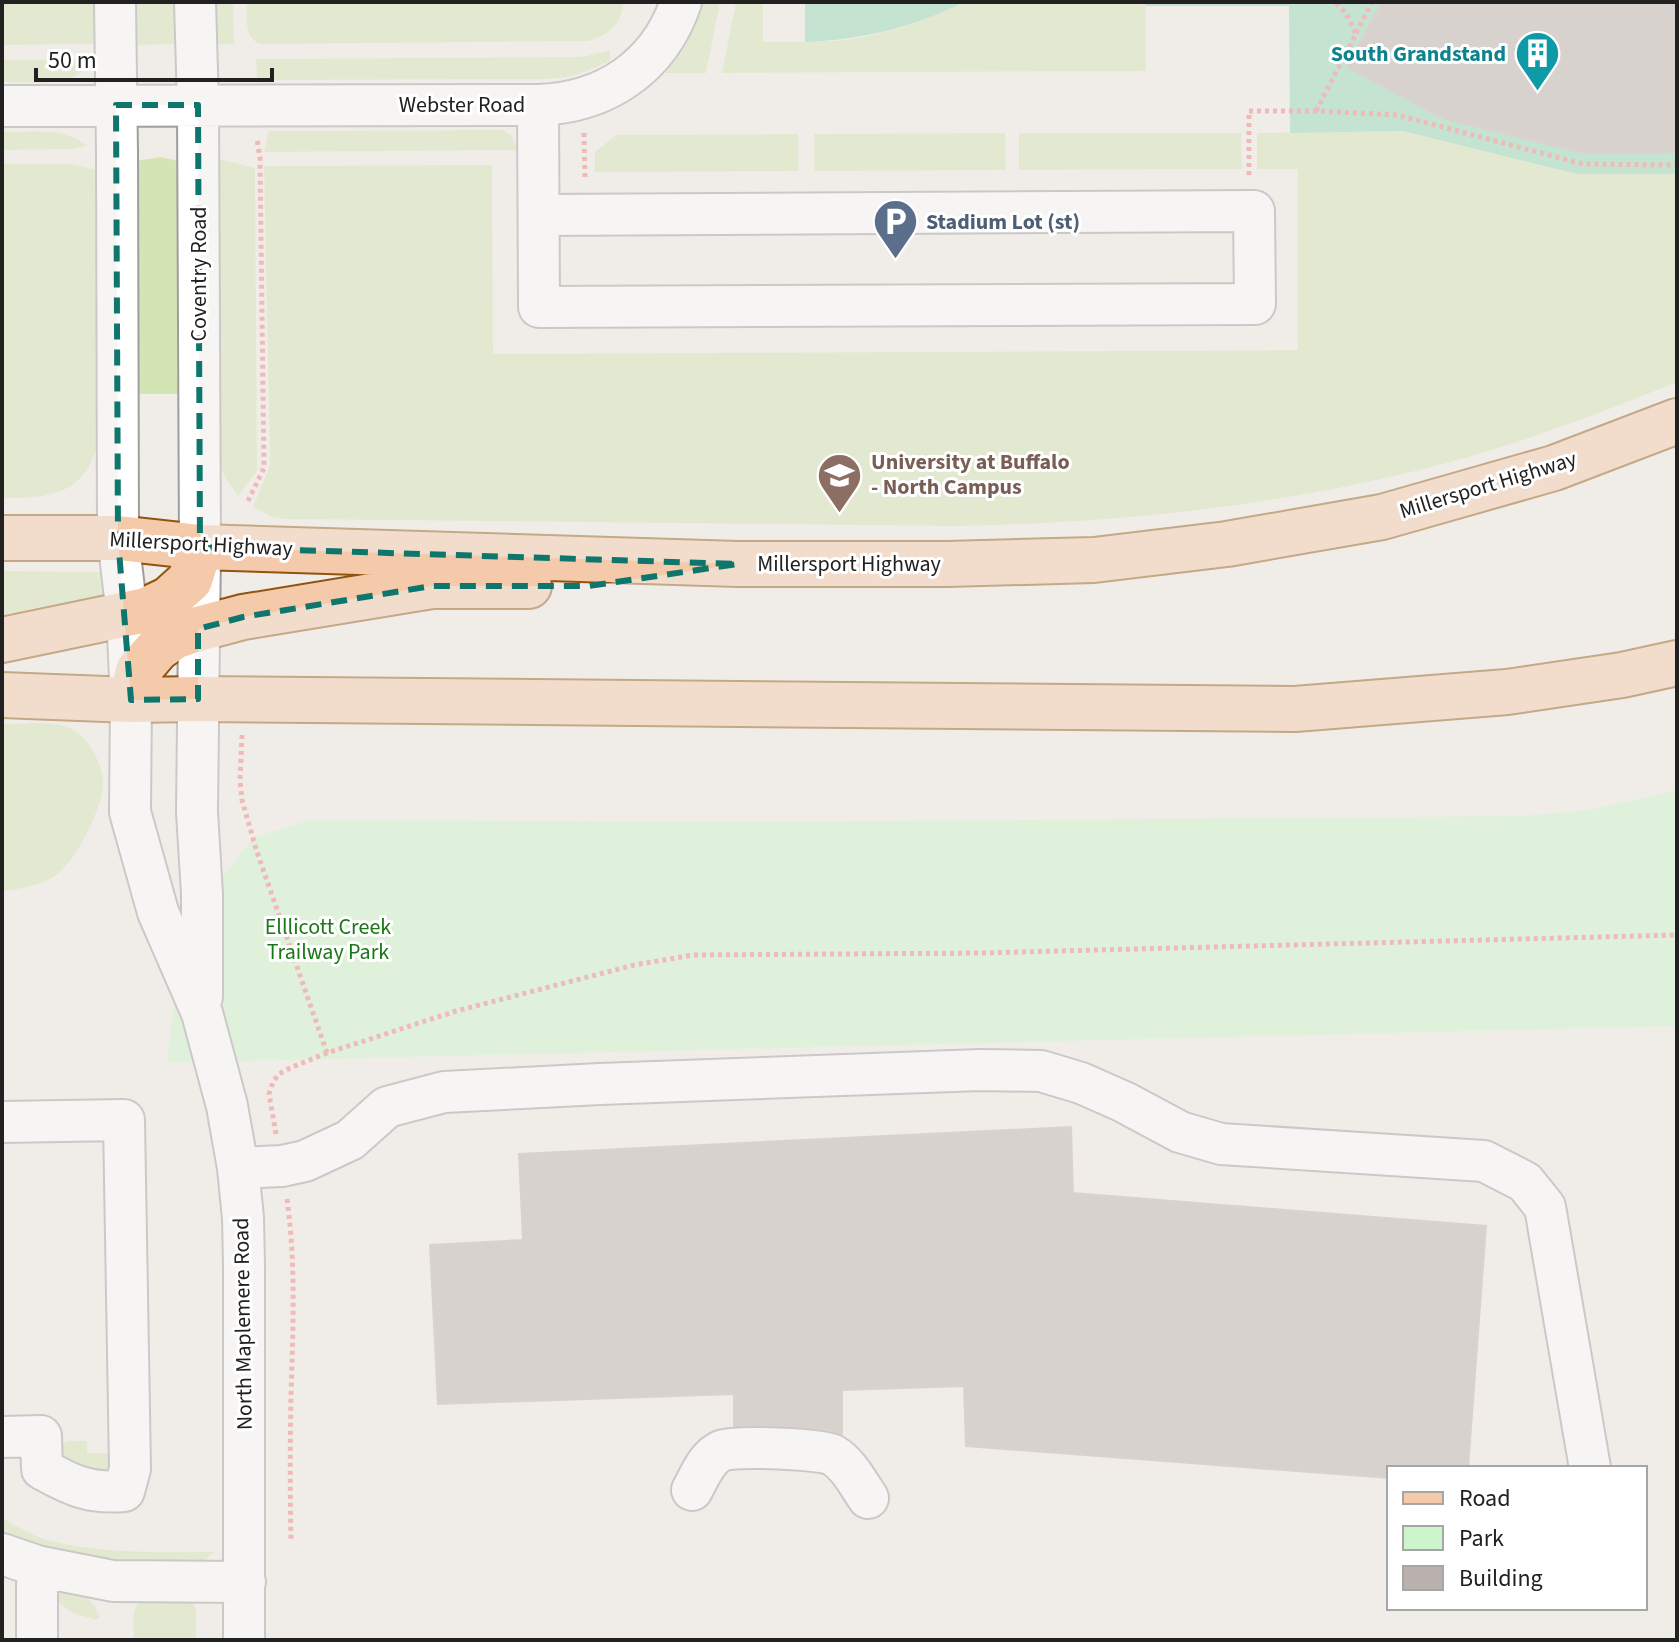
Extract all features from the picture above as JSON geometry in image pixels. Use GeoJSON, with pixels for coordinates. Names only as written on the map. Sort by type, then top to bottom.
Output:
{"type":"FeatureCollection","features":[{"type":"Feature","properties":{"kind":"main road","name":"Millersport Highway"},"geometry":{"type":"LineString","coordinates":[[2,538],[118,538],[200,547],[738,564],[1094,560],[1227,544],[1382,517],[1554,468],[1677,421]]}},
{"type":"Feature","properties":{"kind":"main road"},"geometry":{"type":"LineString","coordinates":[[2,640],[146,610],[169,599],[190,580],[200,547]]}},
{"type":"Feature","properties":{"kind":"main road"},"geometry":{"type":"LineString","coordinates":[[131,700],[138,671],[157,649],[174,637],[243,617],[432,586],[589,586],[738,564]]}},
{"type":"Feature","properties":{"kind":"main road"},"geometry":{"type":"LineString","coordinates":[[2,695],[131,700],[1295,709],[1507,692],[1622,675],[1677,663]]}},
{"type":"Feature","properties":{"kind":"street"},"geometry":{"type":"LineString","coordinates":[[115,2],[118,538]]}},
{"type":"Feature","properties":{"kind":"street","name":"Coventry Road"},"geometry":{"type":"LineString","coordinates":[[195,2],[198,105],[198,629]]}},
{"type":"Feature","properties":{"kind":"street","name":"Webster Road"},"geometry":{"type":"LineString","coordinates":[[2,106],[538,105],[570,102],[617,84],[637,69],[653,54],[681,2]]}},
{"type":"Feature","properties":{"kind":"street"},"geometry":{"type":"LineString","coordinates":[[538,105],[539,307],[1255,304],[1254,211],[540,215]]}},
{"type":"Feature","properties":{"kind":"street","name":"North Maplemere Road"},"geometry":{"type":"LineString","coordinates":[[118,538],[127,614],[131,700],[130,812],[158,912],[202,1013],[227,1106],[238,1168],[244,1266],[244,1640]]}},
{"type":"Feature","properties":{"kind":"street","name":"North Maplemere Road"},"geometry":{"type":"LineString","coordinates":[[198,629],[197,812],[202,894],[202,1013]]}},
{"type":"Feature","properties":{"kind":"street"},"geometry":{"type":"LineString","coordinates":[[238,1168],[282,1166],[305,1161],[350,1140],[387,1107],[444,1092],[980,1070],[1041,1071],[1081,1083],[1180,1132],[1221,1144],[1484,1161],[1525,1182],[1545,1207],[1590,1466]]}},
{"type":"Feature","properties":{"kind":"street"},"geometry":{"type":"LineString","coordinates":[[2,1122],[124,1120],[130,1469],[124,1491],[103,1493],[67,1483],[42,1469],[41,1436],[2,1437]]}},
{"type":"Feature","properties":{"kind":"street"},"geometry":{"type":"LineString","coordinates":[[692,1490],[707,1462],[722,1450],[739,1447],[829,1452],[847,1466],[868,1498]]}},
{"type":"Feature","properties":{"kind":"street"},"geometry":{"type":"LineString","coordinates":[[37,1640],[19,1560],[113,1581],[245,1582]]}},
{"type":"Feature","properties":{"kind":"path"},"geometry":{"type":"LineString","coordinates":[[1335,2],[1346,13],[1356,34]]}},
{"type":"Feature","properties":{"kind":"path"},"geometry":{"type":"LineString","coordinates":[[1316,111],[1372,2]]}},
{"type":"Feature","properties":{"kind":"path"},"geometry":{"type":"LineString","coordinates":[[1249,211],[1249,111],[1397,115],[1583,164],[1677,165]]}},
{"type":"Feature","properties":{"kind":"path"},"geometry":{"type":"LineString","coordinates":[[584,132],[585,214]]}},
{"type":"Feature","properties":{"kind":"path"},"geometry":{"type":"LineString","coordinates":[[248,501],[264,468],[260,158],[256,138]]}},
{"type":"Feature","properties":{"kind":"path"},"geometry":{"type":"LineString","coordinates":[[243,734],[242,800],[327,1053]]}},
{"type":"Feature","properties":{"kind":"highlighted area"},"geometry":{"type":"Polygon","coordinates":[[[116,105],[198,105],[200,547],[738,564],[589,586],[432,586],[243,617],[198,629],[198,699],[131,700],[118,538],[116,105]]]}},
{"type":"Feature","properties":{"kind":"green space"},"geometry":{"type":"Polygon","coordinates":[[[2,2],[96,2],[96,44],[2,45],[2,2]]]}},
{"type":"Feature","properties":{"kind":"green space"},"geometry":{"type":"Polygon","coordinates":[[[135,2],[177,2],[178,44],[135,45],[135,2]]]}},
{"type":"Feature","properties":{"kind":"green space"},"geometry":{"type":"Polygon","coordinates":[[[215,2],[233,2],[234,44],[216,44],[215,2]]]}},
{"type":"Feature","properties":{"kind":"green space"},"geometry":{"type":"Polygon","coordinates":[[[247,2],[623,2],[620,17],[613,28],[588,41],[261,44],[249,32],[247,2]]]}},
{"type":"Feature","properties":{"kind":"green space"},"geometry":{"type":"Polygon","coordinates":[[[699,2],[720,2],[706,73],[665,73],[686,45],[699,2]]]}},
{"type":"Feature","properties":{"kind":"green space"},"geometry":{"type":"Polygon","coordinates":[[[736,2],[763,2],[763,42],[833,41],[867,36],[917,22],[965,2],[1146,2],[1146,71],[722,73],[736,2]]]}},
{"type":"Feature","properties":{"kind":"green space"},"geometry":{"type":"Polygon","coordinates":[[[805,2],[965,2],[887,31],[805,42],[805,2]]]}},
{"type":"Feature","properties":{"kind":"green space","name":"South Grandstand"},"geometry":{"type":"Polygon","coordinates":[[[1146,2],[1677,2],[1677,174],[1577,174],[1403,131],[1290,133],[1289,6],[1146,6],[1146,2]]]}},
{"type":"Feature","properties":{"kind":"green space"},"geometry":{"type":"Polygon","coordinates":[[[610,50],[610,60],[603,64],[581,73],[549,79],[257,80],[256,59],[582,57],[610,50]]]}},
{"type":"Feature","properties":{"kind":"green space"},"geometry":{"type":"Polygon","coordinates":[[[2,60],[91,60],[75,76],[39,83],[2,82],[2,60]]]}},
{"type":"Feature","properties":{"kind":"green space"},"geometry":{"type":"Polygon","coordinates":[[[503,130],[511,135],[519,150],[264,152],[269,131],[503,130]]]}},
{"type":"Feature","properties":{"kind":"green space"},"geometry":{"type":"Polygon","coordinates":[[[1404,131],[1577,174],[1677,174],[1677,382],[1567,425],[1454,461],[1270,500],[1145,516],[956,526],[284,519],[272,517],[253,507],[270,465],[264,166],[492,165],[493,354],[1298,350],[1298,169],[1257,169],[1257,133],[1404,131]]]}},
{"type":"Feature","properties":{"kind":"green space"},"geometry":{"type":"Polygon","coordinates":[[[2,132],[58,133],[87,146],[2,150],[2,132]]]}},
{"type":"Feature","properties":{"kind":"green space"},"geometry":{"type":"Polygon","coordinates":[[[1005,133],[1006,170],[814,171],[814,134],[1005,133]]]}},
{"type":"Feature","properties":{"kind":"green space"},"geometry":{"type":"Polygon","coordinates":[[[1019,133],[1241,133],[1242,169],[1019,170],[1019,133]]]}},
{"type":"Feature","properties":{"kind":"green space"},"geometry":{"type":"Polygon","coordinates":[[[798,134],[798,171],[595,172],[595,152],[616,135],[798,134]]]}},
{"type":"Feature","properties":{"kind":"green space"},"geometry":{"type":"Polygon","coordinates":[[[161,157],[178,161],[180,394],[137,394],[136,161],[161,157]]]}},
{"type":"Feature","properties":{"kind":"green space"},"geometry":{"type":"Polygon","coordinates":[[[220,159],[255,168],[257,471],[238,496],[219,462],[217,165],[220,159]]]}},
{"type":"Feature","properties":{"kind":"green space"},"geometry":{"type":"Polygon","coordinates":[[[2,164],[70,164],[98,170],[98,443],[92,461],[74,484],[49,495],[35,497],[2,498],[2,164]]]}},
{"type":"Feature","properties":{"kind":"green space"},"geometry":{"type":"Polygon","coordinates":[[[2,571],[99,572],[112,576],[109,604],[2,627],[2,571]]]}},
{"type":"Feature","properties":{"kind":"green space"},"geometry":{"type":"Polygon","coordinates":[[[46,723],[70,728],[92,749],[99,763],[103,789],[88,831],[63,869],[43,882],[2,891],[2,724],[46,723]]]}},
{"type":"Feature","properties":{"kind":"green space","name":"Elllicott Creek Trailway Park"},"geometry":{"type":"Polygon","coordinates":[[[1677,790],[1677,1026],[167,1063],[183,924],[255,837],[310,820],[755,822],[1522,816],[1589,810],[1677,790]]]}},
{"type":"Feature","properties":{"kind":"green space"},"geometry":{"type":"Polygon","coordinates":[[[87,1441],[87,1453],[110,1453],[111,1468],[86,1468],[67,1461],[62,1450],[63,1443],[87,1441]]]}},
{"type":"Feature","properties":{"kind":"green space"},"geometry":{"type":"Polygon","coordinates":[[[2,1518],[41,1538],[82,1547],[215,1552],[203,1561],[185,1564],[95,1562],[2,1533],[2,1518]]]}},
{"type":"Feature","properties":{"kind":"green space"},"geometry":{"type":"Polygon","coordinates":[[[53,1590],[82,1595],[92,1602],[100,1617],[96,1620],[73,1613],[51,1597],[53,1590]]]}},
{"type":"Feature","properties":{"kind":"green space"},"geometry":{"type":"Polygon","coordinates":[[[144,1599],[193,1600],[196,1640],[134,1640],[134,1612],[144,1599]]]}},
{"type":"Feature","properties":{"kind":"building","name":"South Grandstand"},"geometry":{"type":"Polygon","coordinates":[[[1382,2],[1677,2],[1677,152],[1584,153],[1445,119],[1347,67],[1382,2]]]}},
{"type":"Feature","properties":{"kind":"building"},"geometry":{"type":"Polygon","coordinates":[[[1071,1127],[1073,1193],[1486,1226],[1468,1466],[1387,1466],[1387,1478],[966,1446],[964,1386],[842,1390],[842,1434],[798,1427],[734,1426],[734,1394],[438,1404],[430,1245],[523,1240],[519,1154],[1071,1127]]]}},
{"type":"Feature","properties":{"kind":"place","name":"South Grandstand"},"geometry":{"type":"Point","coordinates":[1537,93]}},
{"type":"Feature","properties":{"kind":"place","name":"Stadium Lot (st)"},"geometry":{"type":"Point","coordinates":[895,261]}},
{"type":"Feature","properties":{"kind":"place","name":"University at Buffalo - North Campus"},"geometry":{"type":"Point","coordinates":[840,514]}}]}
